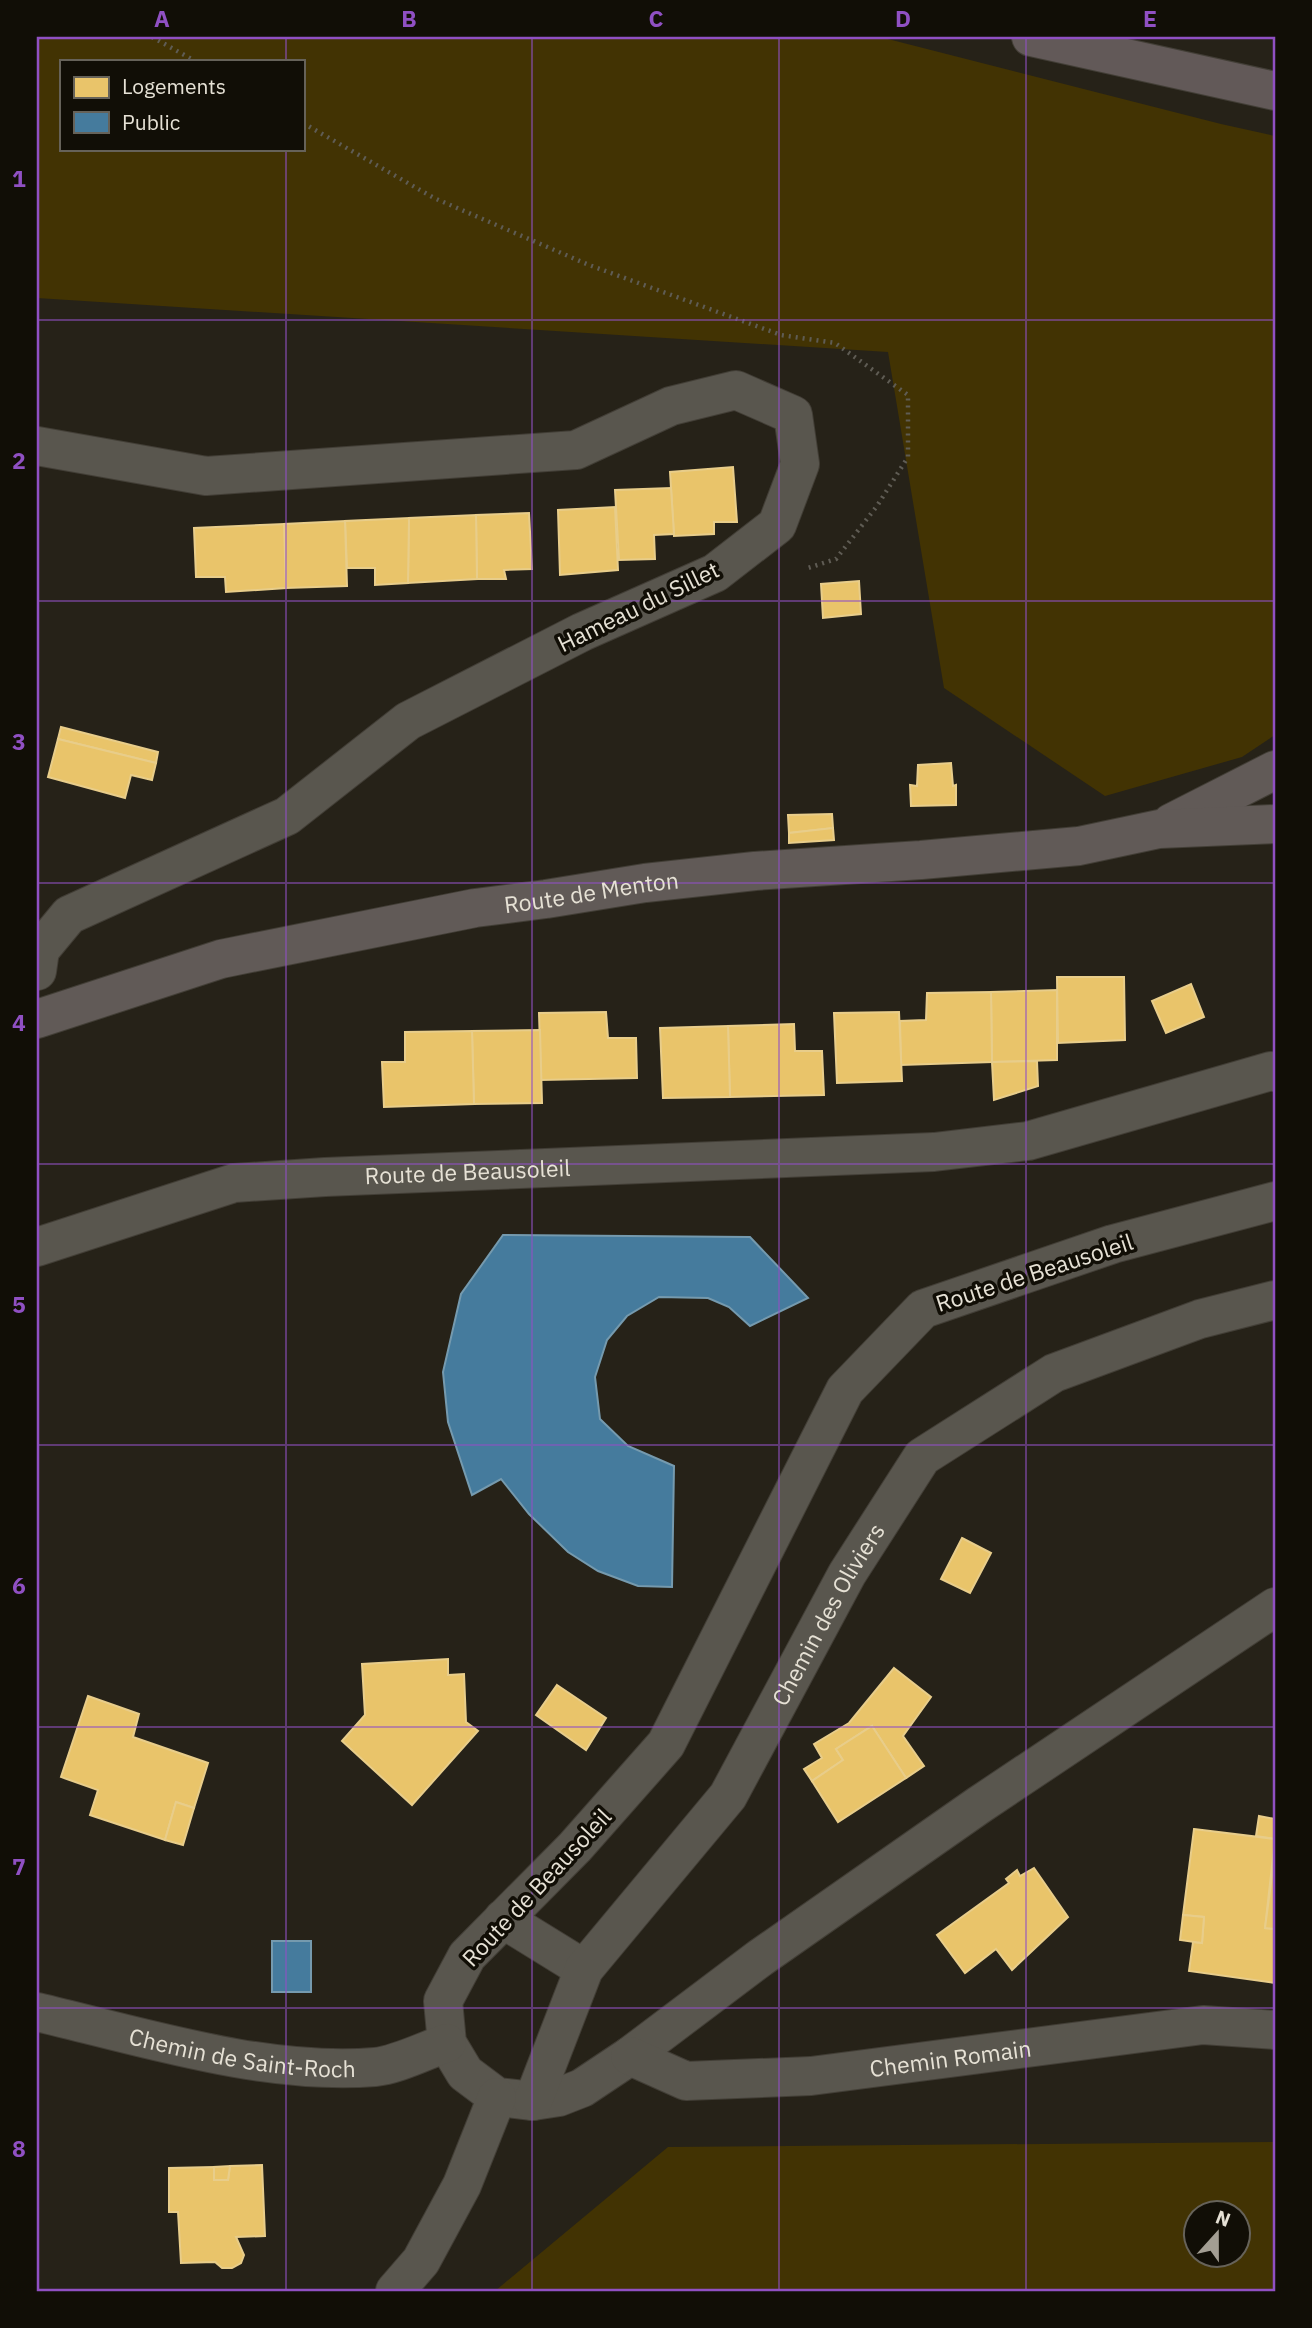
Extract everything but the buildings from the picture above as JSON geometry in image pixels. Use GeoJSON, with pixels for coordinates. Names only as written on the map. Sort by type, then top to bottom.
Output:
{"type":"FeatureCollection","features":[{"type":"Feature","properties":{"kind":"highway"},"geometry":{"type":"LineString","coordinates":[[1031,37],[1275,91]]}},
{"type":"Feature","properties":{"kind":"main road","name":"Route de Menton"},"geometry":{"type":"LineString","coordinates":[[1159,829],[1275,770]]}},
{"type":"Feature","properties":{"kind":"main road","name":"Route de Menton"},"geometry":{"type":"LineString","coordinates":[[37,1019],[221,959],[475,908],[645,883],[755,871],[1079,846],[1159,829],[1275,824]]}},
{"type":"Feature","properties":{"kind":"street","name":"Hameau du Sillet"},"geometry":{"type":"LineString","coordinates":[[37,446],[206,476],[576,450],[671,406],[736,390],[793,415],[800,464],[777,524],[715,573],[582,632],[408,721],[287,816],[69,915],[40,950],[37,971]]}},
{"type":"Feature","properties":{"kind":"street","name":"Route de Beausoleil"},"geometry":{"type":"LineString","coordinates":[[37,1247],[234,1183],[934,1152],[1028,1141],[1275,1072]]}},
{"type":"Feature","properties":{"kind":"street","name":"Route de Beausoleil"},"geometry":{"type":"LineString","coordinates":[[515,2099],[465,2073],[447,2043],[443,2001],[467,1956],[575,1847],[666,1744],[845,1390],[923,1309],[1113,1244],[1275,1201]]}},
{"type":"Feature","properties":{"kind":"street","name":"Chemin des Oliviers"},"geometry":{"type":"LineString","coordinates":[[395,2291],[421,2261],[462,2185],[515,2099],[584,1969],[728,1796],[847,1574],[922,1457],[1054,1373],[1200,1319],[1275,1300]]}},
{"type":"Feature","properties":{"kind":"street"},"geometry":{"type":"LineString","coordinates":[[515,2099],[559,2097],[582,2088],[630,2056],[760,1958],[979,1805],[1275,1607]]}},
{"type":"Feature","properties":{"kind":"street"},"geometry":{"type":"LineString","coordinates":[[503,1919],[584,1969]]}},
{"type":"Feature","properties":{"kind":"street","name":"Chemin de Saint-Roch"},"geometry":{"type":"LineString","coordinates":[[37,2012],[230,2057],[312,2067],[378,2067],[447,2043]]}},
{"type":"Feature","properties":{"kind":"street","name":"Chemin Romain"},"geometry":{"type":"LineString","coordinates":[[630,2056],[686,2081],[811,2076],[1203,2025],[1275,2030]]}},
{"type":"Feature","properties":{"kind":"path"},"geometry":{"type":"LineString","coordinates":[[152,37],[193,60]]}},
{"type":"Feature","properties":{"kind":"path"},"geometry":{"type":"LineString","coordinates":[[304,124],[434,198],[589,265],[781,335],[835,343],[908,395],[908,457],[877,506],[836,559],[802,570]]}},
{"type":"Feature","properties":{"kind":"shaded area"},"geometry":{"type":"Polygon","coordinates":[[[37,37],[880,37],[1275,136],[1275,735],[1242,757],[1105,796],[944,688],[888,352],[37,298],[37,37]]]}},
{"type":"Feature","properties":{"kind":"shaded area"},"geometry":{"type":"Polygon","coordinates":[[[1275,2142],[1275,2291],[495,2291],[668,2147],[1275,2142]]]}}]}
